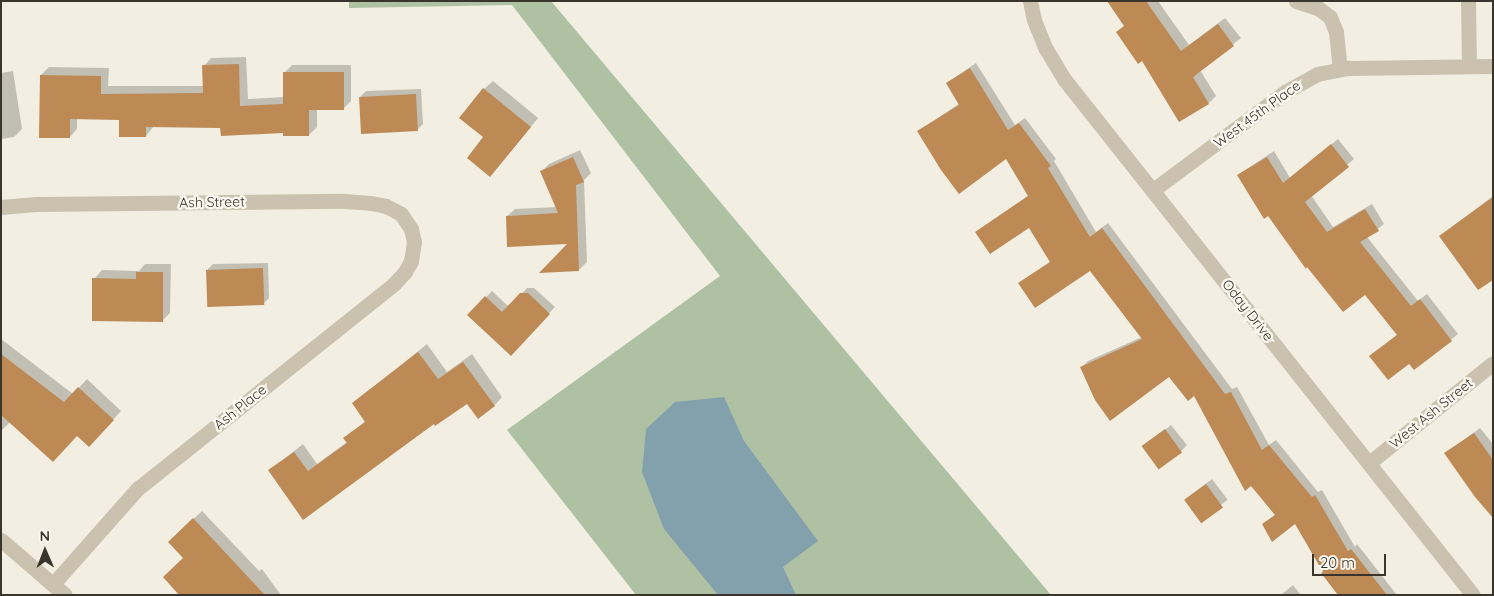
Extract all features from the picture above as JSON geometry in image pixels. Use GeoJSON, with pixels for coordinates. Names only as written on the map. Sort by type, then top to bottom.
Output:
{"type":"FeatureCollection","features":[{"type":"Feature","properties":{"kind":"street","name":"Oday Drive"},"geometry":{"type":"LineString","coordinates":[[1030,1],[1034,20],[1046,49],[1064,80],[1473,595]]}},
{"type":"Feature","properties":{"kind":"street"},"geometry":{"type":"LineString","coordinates":[[1296,1],[1318,8],[1330,17],[1336,32],[1340,69]]}},
{"type":"Feature","properties":{"kind":"street"},"geometry":{"type":"LineString","coordinates":[[1468,1],[1469,66]]}},
{"type":"Feature","properties":{"kind":"street","name":"West 45th Place"},"geometry":{"type":"LineString","coordinates":[[1153,190],[1296,84],[1317,74],[1340,69],[1493,66]]}},
{"type":"Feature","properties":{"kind":"street","name":"Ash Street"},"geometry":{"type":"LineString","coordinates":[[1,207],[39,204],[344,201],[386,206],[401,214],[411,230]]}},
{"type":"Feature","properties":{"kind":"street","name":"Ash Place"},"geometry":{"type":"LineString","coordinates":[[53,584],[138,488],[394,284],[405,272],[411,261],[414,242],[411,230]]}},
{"type":"Feature","properties":{"kind":"street","name":"West Ash Street"},"geometry":{"type":"LineString","coordinates":[[1369,463],[1493,363]]}},
{"type":"Feature","properties":{"kind":"street"},"geometry":{"type":"LineString","coordinates":[[1,540],[65,595]]}},
{"type":"Feature","properties":{"kind":"green space"},"geometry":{"type":"Polygon","coordinates":[[[349,1],[551,1],[1051,595],[636,595],[507,430],[720,276],[512,5],[349,8],[349,1]]]}},
{"type":"Feature","properties":{"kind":"water"},"geometry":{"type":"Polygon","coordinates":[[[724,397],[744,441],[818,541],[783,567],[796,595],[718,595],[664,529],[642,472],[646,429],[675,402],[724,397]]]}},
{"type":"Feature","properties":{"kind":"building"},"geometry":{"type":"Polygon","coordinates":[[[1107,1],[1146,1],[1181,51],[1218,24],[1234,46],[1193,77],[1209,104],[1179,122],[1142,61],[1138,64],[1116,32],[1124,26],[1107,1]]]}},
{"type":"Feature","properties":{"kind":"building"},"geometry":{"type":"Polygon","coordinates":[[[239,64],[240,106],[283,104],[283,72],[344,72],[344,110],[309,110],[309,136],[283,136],[283,133],[221,136],[220,128],[146,127],[146,137],[119,137],[119,120],[70,119],[70,138],[39,138],[40,75],[101,76],[101,94],[203,93],[202,65],[239,64]]]}},
{"type":"Feature","properties":{"kind":"building"},"geometry":{"type":"Polygon","coordinates":[[[970,68],[1008,130],[1019,123],[1051,166],[1048,168],[1090,237],[1102,228],[1225,394],[1231,392],[1262,450],[1269,445],[1312,497],[1315,495],[1348,551],[1351,549],[1387,595],[1338,595],[1321,573],[1323,572],[1295,524],[1272,542],[1262,524],[1275,515],[1251,486],[1245,491],[1194,396],[1188,401],[1169,377],[1110,421],[1095,400],[1080,367],[1142,339],[1090,271],[1035,308],[1018,283],[1050,262],[1029,228],[990,254],[975,232],[1028,196],[1006,159],[959,194],[941,170],[917,131],[959,105],[946,83],[970,68]]]}},
{"type":"Feature","properties":{"kind":"building"},"geometry":{"type":"Polygon","coordinates":[[[483,88],[531,127],[490,177],[467,158],[483,137],[459,118],[483,88]]]}},
{"type":"Feature","properties":{"kind":"building"},"geometry":{"type":"Polygon","coordinates":[[[416,94],[418,131],[361,134],[359,97],[416,94]]]}},
{"type":"Feature","properties":{"kind":"building"},"geometry":{"type":"Polygon","coordinates":[[[1331,144],[1349,167],[1305,202],[1327,232],[1365,209],[1379,231],[1360,242],[1411,306],[1420,299],[1452,341],[1414,370],[1409,364],[1388,380],[1369,356],[1397,335],[1365,295],[1343,312],[1307,267],[1306,269],[1268,216],[1264,219],[1237,175],[1267,157],[1283,183],[1331,144]]]}},
{"type":"Feature","properties":{"kind":"building"},"geometry":{"type":"Polygon","coordinates":[[[573,157],[584,182],[576,185],[579,271],[539,273],[567,244],[507,247],[506,216],[558,213],[540,171],[573,157]]]}},
{"type":"Feature","properties":{"kind":"building"},"geometry":{"type":"Polygon","coordinates":[[[1493,197],[1493,280],[1478,290],[1439,236],[1493,197]]]}},
{"type":"Feature","properties":{"kind":"building"},"geometry":{"type":"Polygon","coordinates":[[[263,268],[264,305],[207,307],[206,270],[263,268]]]}},
{"type":"Feature","properties":{"kind":"building"},"geometry":{"type":"Polygon","coordinates":[[[136,272],[163,272],[163,322],[92,321],[92,278],[136,279],[136,272]]]}},
{"type":"Feature","properties":{"kind":"building"},"geometry":{"type":"Polygon","coordinates":[[[520,293],[528,293],[550,314],[511,356],[467,315],[485,296],[502,312],[520,293]]]}},
{"type":"Feature","properties":{"kind":"building"},"geometry":{"type":"Polygon","coordinates":[[[418,352],[438,379],[463,362],[495,406],[478,419],[467,404],[435,426],[434,424],[303,520],[268,470],[294,452],[308,471],[347,443],[343,438],[365,422],[352,403],[418,352]]]}},
{"type":"Feature","properties":{"kind":"building"},"geometry":{"type":"Polygon","coordinates":[[[1,354],[64,402],[78,387],[114,420],[89,447],[77,436],[53,462],[1,415],[1,354]]]}},
{"type":"Feature","properties":{"kind":"building"},"geometry":{"type":"Polygon","coordinates":[[[1165,429],[1182,452],[1159,470],[1142,446],[1165,429]]]}},
{"type":"Feature","properties":{"kind":"building"},"geometry":{"type":"Polygon","coordinates":[[[1474,433],[1493,460],[1493,518],[1475,497],[1444,453],[1474,433]]]}},
{"type":"Feature","properties":{"kind":"building"},"geometry":{"type":"Polygon","coordinates":[[[1206,484],[1223,507],[1201,523],[1184,500],[1206,484]]]}},
{"type":"Feature","properties":{"kind":"building"},"geometry":{"type":"Polygon","coordinates":[[[193,518],[265,595],[179,595],[163,577],[183,558],[168,542],[193,518]]]}}]}
